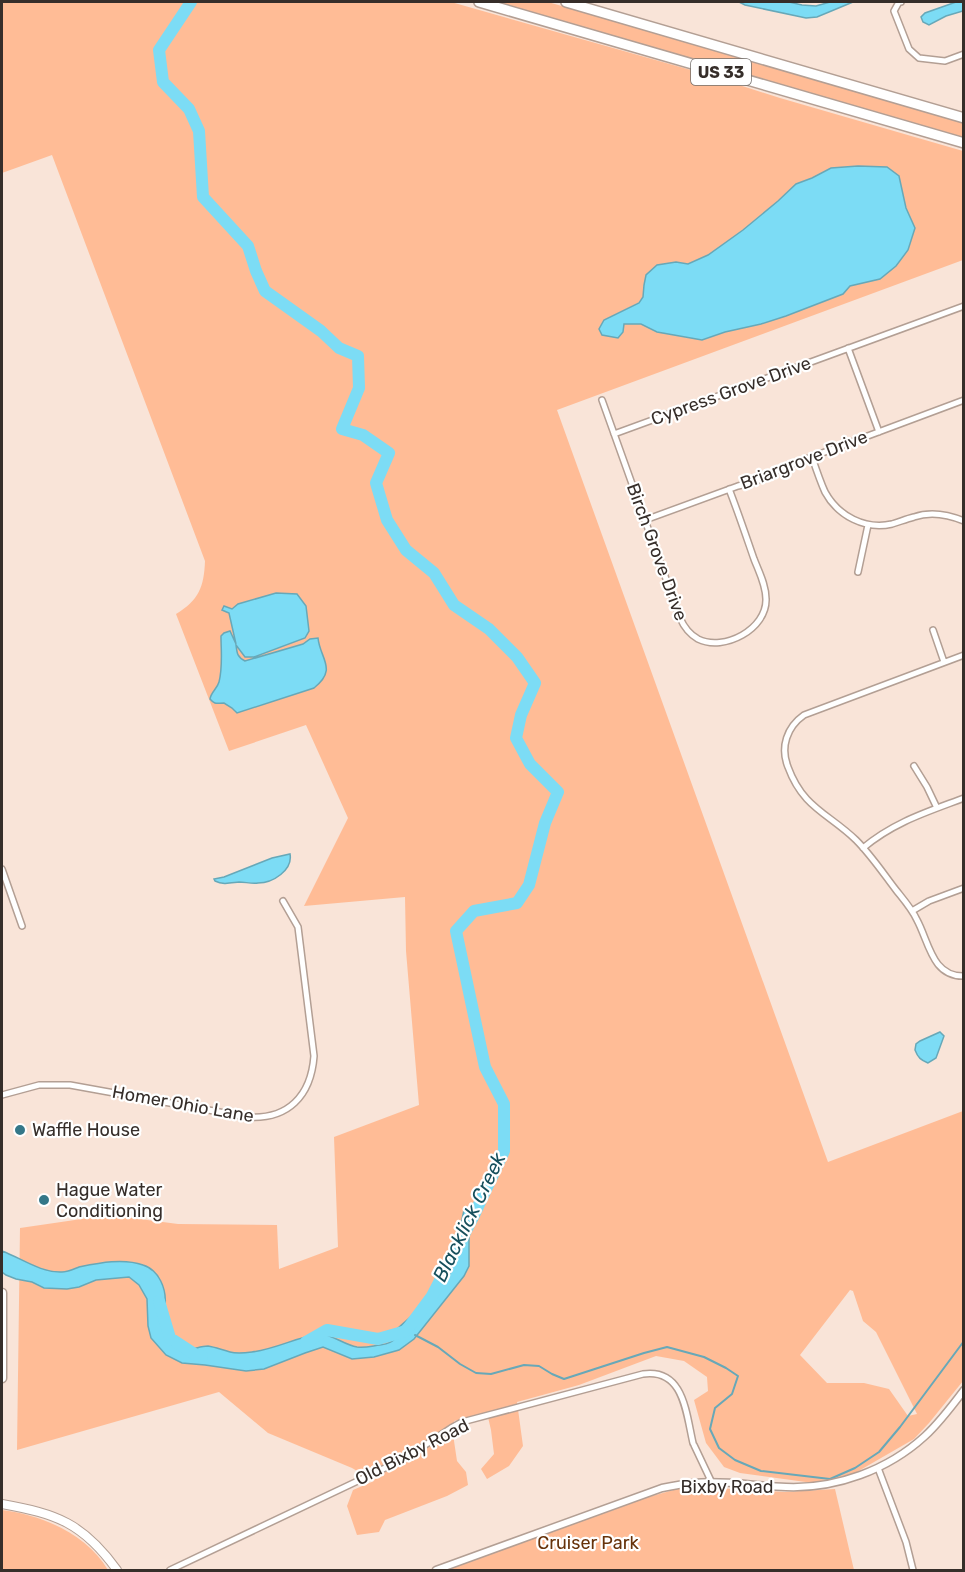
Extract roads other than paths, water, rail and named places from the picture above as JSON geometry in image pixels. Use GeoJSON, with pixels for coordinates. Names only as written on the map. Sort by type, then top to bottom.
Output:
{"type":"FeatureCollection","features":[{"type":"Feature","properties":{"kind":"highway","name":"US 33"},"geometry":{"type":"LineString","coordinates":[[479,2],[963,143]]}},
{"type":"Feature","properties":{"kind":"highway","name":"US 33"},"geometry":{"type":"LineString","coordinates":[[566,2],[963,118]]}},
{"type":"Feature","properties":{"kind":"main road"},"geometry":{"type":"LineString","coordinates":[[2,1293],[2,1378]]}},
{"type":"Feature","properties":{"kind":"main road"},"geometry":{"type":"LineString","coordinates":[[2,1504],[63,1520],[95,1544],[117,1570]]}},
{"type":"Feature","properties":{"kind":"street"},"geometry":{"type":"LineString","coordinates":[[901,2],[894,11],[909,49],[919,58],[945,61],[963,54]]}},
{"type":"Feature","properties":{"kind":"street","name":"Cypress Grove Drive"},"geometry":{"type":"LineString","coordinates":[[614,434],[963,306]]}},
{"type":"Feature","properties":{"kind":"street"},"geometry":{"type":"LineString","coordinates":[[848,348],[879,432]]}},
{"type":"Feature","properties":{"kind":"street","name":"Birch Grove Drive"},"geometry":{"type":"LineString","coordinates":[[602,400],[680,618],[687,631],[708,642],[735,638],[751,630],[758,624],[766,607],[765,588],[729,489]]}},
{"type":"Feature","properties":{"kind":"street","name":"Briargrove Drive"},"geometry":{"type":"LineString","coordinates":[[645,520],[729,489],[755,482],[782,468],[963,400]]}},
{"type":"Feature","properties":{"kind":"street"},"geometry":{"type":"LineString","coordinates":[[812,457],[825,491],[832,502],[845,515],[857,521],[868,525],[890,525],[927,513],[946,515],[963,521]]}},
{"type":"Feature","properties":{"kind":"street"},"geometry":{"type":"LineString","coordinates":[[858,572],[868,525]]}},
{"type":"Feature","properties":{"kind":"street"},"geometry":{"type":"LineString","coordinates":[[933,630],[944,662]]}},
{"type":"Feature","properties":{"kind":"street"},"geometry":{"type":"LineString","coordinates":[[963,655],[804,715],[794,723],[786,737],[784,751],[787,766],[807,800],[844,829],[863,848],[912,911],[938,966],[952,975],[963,976]]}},
{"type":"Feature","properties":{"kind":"street"},"geometry":{"type":"LineString","coordinates":[[914,766],[937,808]]}},
{"type":"Feature","properties":{"kind":"street"},"geometry":{"type":"LineString","coordinates":[[863,848],[901,822],[963,798]]}},
{"type":"Feature","properties":{"kind":"street"},"geometry":{"type":"LineString","coordinates":[[2,869],[22,926]]}},
{"type":"Feature","properties":{"kind":"street"},"geometry":{"type":"LineString","coordinates":[[912,911],[929,901],[963,888]]}},
{"type":"Feature","properties":{"kind":"street","name":"Homer Ohio Lane"},"geometry":{"type":"LineString","coordinates":[[2,1095],[39,1086],[70,1085],[247,1118],[267,1117],[286,1110],[297,1101],[308,1085],[313,1071],[314,1056],[298,927],[283,901]]}},
{"type":"Feature","properties":{"kind":"street","name":"Old Bixby Road"},"geometry":{"type":"LineString","coordinates":[[170,1570],[404,1459],[462,1422],[643,1374],[659,1374],[673,1383],[681,1397],[693,1444],[712,1483]]}},
{"type":"Feature","properties":{"kind":"street","name":"Bixby Road"},"geometry":{"type":"LineString","coordinates":[[436,1570],[646,1493],[674,1486],[712,1483],[811,1487],[850,1479],[878,1468],[926,1436],[963,1390]]}},
{"type":"Feature","properties":{"kind":"street"},"geometry":{"type":"LineString","coordinates":[[878,1468],[906,1542],[913,1570]]}},
{"type":"Feature","properties":{"kind":"water"},"geometry":{"type":"Polygon","coordinates":[[[739,2],[789,2],[816,6],[830,2],[853,2],[817,17],[806,18],[739,2]]]}},
{"type":"Feature","properties":{"kind":"water"},"geometry":{"type":"Polygon","coordinates":[[[956,2],[963,2],[963,11],[946,16],[929,25],[923,22],[921,17],[925,13],[956,2]]]}},
{"type":"Feature","properties":{"kind":"water"},"geometry":{"type":"Polygon","coordinates":[[[887,167],[899,176],[906,208],[915,228],[908,250],[896,266],[880,279],[850,286],[843,294],[786,316],[702,340],[657,332],[641,324],[624,324],[623,332],[618,338],[602,335],[599,329],[604,320],[639,303],[643,297],[646,275],[657,265],[676,262],[688,264],[708,255],[743,230],[796,184],[831,168],[887,167]]]}},
{"type":"Feature","properties":{"kind":"water"},"geometry":{"type":"Polygon","coordinates":[[[276,593],[297,594],[306,606],[309,631],[305,638],[254,657],[245,657],[236,645],[237,653],[245,661],[318,638],[326,664],[325,675],[314,688],[237,713],[224,703],[215,703],[210,699],[220,676],[221,636],[230,631],[236,644],[229,613],[222,610],[224,606],[232,609],[238,604],[276,593]]]}},
{"type":"Feature","properties":{"kind":"water"},"geometry":{"type":"Polygon","coordinates":[[[290,854],[285,870],[270,881],[224,883],[214,879],[272,858],[290,854]]]}},
{"type":"Feature","properties":{"kind":"water"},"geometry":{"type":"Polygon","coordinates":[[[940,1032],[944,1036],[936,1058],[928,1063],[923,1061],[916,1053],[916,1044],[940,1032]]]}},
{"type":"Feature","properties":{"kind":"water"},"geometry":{"type":"Polygon","coordinates":[[[464,1210],[479,1215],[469,1233],[469,1266],[464,1276],[414,1339],[399,1350],[374,1357],[352,1359],[323,1347],[264,1369],[246,1371],[182,1363],[166,1355],[151,1338],[147,1299],[139,1285],[129,1277],[96,1280],[67,1289],[44,1288],[2,1272],[2,1251],[39,1268],[54,1272],[66,1272],[79,1267],[111,1262],[143,1265],[158,1276],[165,1293],[165,1333],[171,1343],[184,1350],[208,1346],[233,1353],[247,1353],[319,1334],[328,1335],[352,1346],[368,1347],[393,1341],[398,1334],[395,1331],[433,1297],[446,1281],[451,1272],[464,1210]]]}},
{"type":"Feature","properties":{"kind":"waterway","name":"Blacklick Creek"},"geometry":{"type":"LineString","coordinates":[[191,2],[159,50],[163,82],[189,109],[199,131],[203,197],[248,246],[265,291],[321,331],[339,348],[358,356],[359,388],[342,429],[363,435],[389,453],[376,483],[387,520],[406,550],[434,573],[454,605],[489,629],[517,657],[535,683],[521,715],[516,738],[530,764],[558,792],[545,823],[529,885],[517,903],[474,911],[456,931],[485,1067],[504,1104],[504,1151],[432,1296],[406,1331],[378,1339],[327,1330],[306,1342]]}},
{"type":"Feature","properties":{"kind":"waterway","name":"Blacklick Creek"},"geometry":{"type":"LineString","coordinates":[[159,1301],[170,1338],[196,1355],[202,1356]]}},
{"type":"Feature","properties":{"kind":"waterway"},"geometry":{"type":"LineString","coordinates":[[415,1335],[438,1347],[476,1373],[491,1374],[524,1365],[539,1366],[564,1379],[667,1347],[704,1357],[738,1376],[732,1394],[715,1408],[710,1429],[719,1448],[735,1460],[761,1471],[830,1479],[855,1468],[879,1452],[964,1341]]}},
{"type":"Feature","properties":{"kind":"place","name":"Waffle House"},"geometry":{"type":"Point","coordinates":[20,1130]}},
{"type":"Feature","properties":{"kind":"place","name":"Hague Water Conditioning"},"geometry":{"type":"Point","coordinates":[44,1200]}},
{"type":"Feature","properties":{"kind":"park label","name":"Cruiser Park"},"geometry":{"type":"Point","coordinates":[588,1543]}}]}
